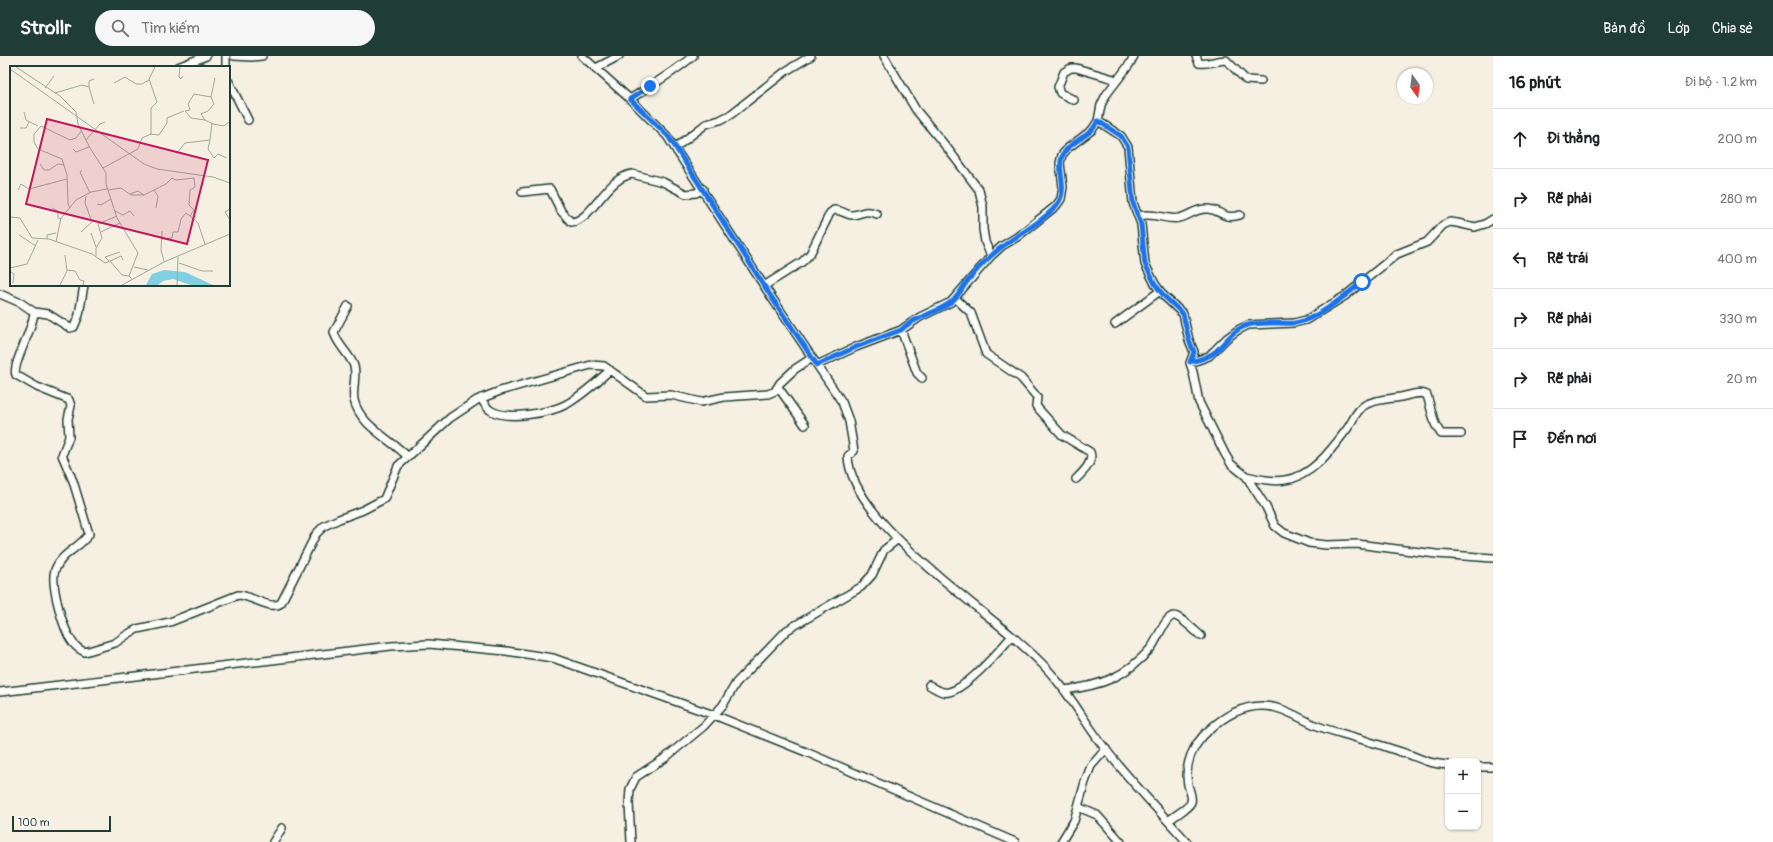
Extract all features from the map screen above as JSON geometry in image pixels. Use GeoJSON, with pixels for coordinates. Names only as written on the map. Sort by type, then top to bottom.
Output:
{"type":"FeatureCollection","features":[{"type":"Feature","properties":{"kind":"street"},"geometry":{"type":"LineString","coordinates":[[181,66],[206,56]]}},
{"type":"Feature","properties":{"kind":"street"},"geometry":{"type":"LineString","coordinates":[[234,56],[262,56]]}},
{"type":"Feature","properties":{"kind":"street"},"geometry":{"type":"LineString","coordinates":[[582,56],[630,99],[668,136],[764,286],[842,402],[849,421],[854,451],[848,456],[848,467],[851,476],[864,500],[879,520],[944,580],[1012,636],[1047,669],[1064,690],[1106,749],[1158,811],[1187,842]]}},
{"type":"Feature","properties":{"kind":"street"},"geometry":{"type":"LineString","coordinates":[[596,68],[619,56]]}},
{"type":"Feature","properties":{"kind":"street"},"geometry":{"type":"LineString","coordinates":[[630,99],[660,79],[674,72],[693,56]]}},
{"type":"Feature","properties":{"kind":"street"},"geometry":{"type":"LineString","coordinates":[[676,148],[706,124],[730,115],[786,71],[811,56]]}},
{"type":"Feature","properties":{"kind":"street"},"geometry":{"type":"LineString","coordinates":[[884,56],[916,110],[979,190],[983,207],[982,229],[985,242],[991,256]]}},
{"type":"Feature","properties":{"kind":"street"},"geometry":{"type":"LineString","coordinates":[[817,365],[856,347],[901,330],[920,317],[951,302],[991,256],[1002,246],[1021,235],[1056,206],[1060,199],[1063,187],[1060,163],[1062,155],[1068,148],[1092,130],[1098,121],[1101,105],[1106,95],[1134,56]]}},
{"type":"Feature","properties":{"kind":"street"},"geometry":{"type":"LineString","coordinates":[[1196,56],[1199,62],[1204,64],[1217,60],[1226,60],[1246,80],[1261,81]]}},
{"type":"Feature","properties":{"kind":"street"},"geometry":{"type":"LineString","coordinates":[[1074,100],[1060,93],[1059,89],[1064,72],[1068,69],[1076,68],[1116,80]]}},
{"type":"Feature","properties":{"kind":"street"},"geometry":{"type":"LineString","coordinates":[[230,84],[248,120]]}},
{"type":"Feature","properties":{"kind":"street"},"geometry":{"type":"LineString","coordinates":[[1098,121],[1121,136],[1128,147],[1133,203],[1139,216],[1145,264],[1160,291],[1183,314],[1189,340],[1194,352],[1190,362],[1199,402],[1230,464],[1246,476],[1266,507],[1275,526],[1284,533],[1309,543],[1326,545],[1357,544],[1436,554],[1493,558]]}},
{"type":"Feature","properties":{"kind":"street"},"geometry":{"type":"LineString","coordinates":[[522,192],[550,189],[561,211],[571,222],[580,221],[605,192],[627,175],[632,174],[663,182],[686,194],[696,193],[702,189]]}},
{"type":"Feature","properties":{"kind":"street"},"geometry":{"type":"LineString","coordinates":[[1139,216],[1154,215],[1178,219],[1196,210],[1208,209],[1227,217],[1240,214]]}},
{"type":"Feature","properties":{"kind":"street"},"geometry":{"type":"LineString","coordinates":[[764,286],[802,262],[810,254],[830,213],[834,210],[841,210],[850,215],[868,210],[877,214]]}},
{"type":"Feature","properties":{"kind":"street"},"geometry":{"type":"LineString","coordinates":[[1190,362],[1209,356],[1227,338],[1248,325],[1294,323],[1306,320],[1345,296],[1397,254],[1427,242],[1443,226],[1450,222],[1457,222],[1475,227],[1493,219]]}},
{"type":"Feature","properties":{"kind":"street"},"geometry":{"type":"LineString","coordinates":[[0,294],[21,303],[34,312],[48,314],[70,328],[74,326],[79,315],[84,286]]}},
{"type":"Feature","properties":{"kind":"street"},"geometry":{"type":"LineString","coordinates":[[1114,324],[1160,291]]}},
{"type":"Feature","properties":{"kind":"street"},"geometry":{"type":"LineString","coordinates":[[956,298],[971,312],[986,354],[1021,378],[1037,397],[1036,406],[1062,435],[1090,452],[1089,463],[1076,479]]}},
{"type":"Feature","properties":{"kind":"street"},"geometry":{"type":"LineString","coordinates":[[348,306],[334,332],[334,335],[354,367],[353,389],[356,405],[359,412],[366,420],[400,448],[408,457]]}},
{"type":"Feature","properties":{"kind":"street"},"geometry":{"type":"LineString","coordinates":[[34,312],[30,329],[14,372],[23,380],[69,400],[71,406],[68,419],[69,437],[62,455],[73,481],[89,534],[64,556],[55,570],[54,577],[59,607],[64,624],[72,641],[85,652],[115,643],[137,630],[170,622],[238,595],[249,597],[272,606],[278,605],[281,603],[316,534],[324,526],[363,510],[384,499],[398,466],[450,418],[481,398],[515,386],[591,365],[604,366],[646,396],[671,394],[701,402],[724,397],[768,394],[775,391],[795,369],[812,358]]}},
{"type":"Feature","properties":{"kind":"street"},"geometry":{"type":"LineString","coordinates":[[901,330],[917,373],[922,378]]}},
{"type":"Feature","properties":{"kind":"street"},"geometry":{"type":"LineString","coordinates":[[481,398],[488,409],[501,415],[522,415],[542,411],[566,404],[610,370]]}},
{"type":"Feature","properties":{"kind":"street"},"geometry":{"type":"LineString","coordinates":[[778,387],[805,425]]}},
{"type":"Feature","properties":{"kind":"street"},"geometry":{"type":"LineString","coordinates":[[1246,476],[1269,480],[1286,480],[1304,474],[1325,456],[1348,428],[1358,412],[1366,405],[1412,394],[1422,393],[1427,395],[1435,424],[1441,434],[1461,434]]}},
{"type":"Feature","properties":{"kind":"street"},"geometry":{"type":"LineString","coordinates":[[631,842],[629,803],[630,789],[636,777],[687,742],[714,716],[723,705],[736,683],[787,630],[860,587],[872,575],[884,550],[898,538]]}},
{"type":"Feature","properties":{"kind":"street"},"geometry":{"type":"LineString","coordinates":[[1064,690],[1082,688],[1108,682],[1123,672],[1141,659],[1153,645],[1167,620],[1172,617],[1175,616],[1180,619],[1202,636]]}},
{"type":"Feature","properties":{"kind":"street"},"geometry":{"type":"LineString","coordinates":[[929,685],[944,692],[956,689],[992,659],[1012,636]]}},
{"type":"Feature","properties":{"kind":"street"},"geometry":{"type":"LineString","coordinates":[[0,692],[391,646],[429,644],[506,651],[553,658],[714,716],[806,752],[1015,842]]}},
{"type":"Feature","properties":{"kind":"street"},"geometry":{"type":"LineString","coordinates":[[1168,821],[1189,806],[1192,802],[1186,775],[1188,761],[1196,744],[1208,731],[1223,719],[1232,713],[1247,708],[1273,706],[1286,710],[1316,725],[1365,740],[1427,763],[1445,765]]}},
{"type":"Feature","properties":{"kind":"street"},"geometry":{"type":"LineString","coordinates":[[1061,842],[1074,821],[1091,766],[1106,749]]}},
{"type":"Feature","properties":{"kind":"street"},"geometry":{"type":"LineString","coordinates":[[1481,767],[1493,767]]}},
{"type":"Feature","properties":{"kind":"street"},"geometry":{"type":"LineString","coordinates":[[1078,807],[1097,815],[1121,842]]}},
{"type":"Feature","properties":{"kind":"street"},"geometry":{"type":"LineString","coordinates":[[273,842],[282,828]]}},
{"type":"Feature","properties":{"kind":"route"},"geometry":{"type":"LineString","coordinates":[[650,86],[630,99],[668,136],[817,365],[856,347],[901,330],[920,317],[951,302],[991,256],[1002,246],[1017,237],[1056,206],[1060,199],[1063,187],[1060,163],[1062,155],[1068,148],[1092,130],[1098,121],[1121,136],[1125,140],[1128,147],[1133,203],[1141,224],[1142,247],[1145,264],[1155,284],[1164,296],[1183,314],[1189,340],[1194,352],[1190,362],[1209,356],[1215,352],[1227,338],[1248,325],[1294,323],[1306,320],[1345,296],[1362,282]]}}]}
